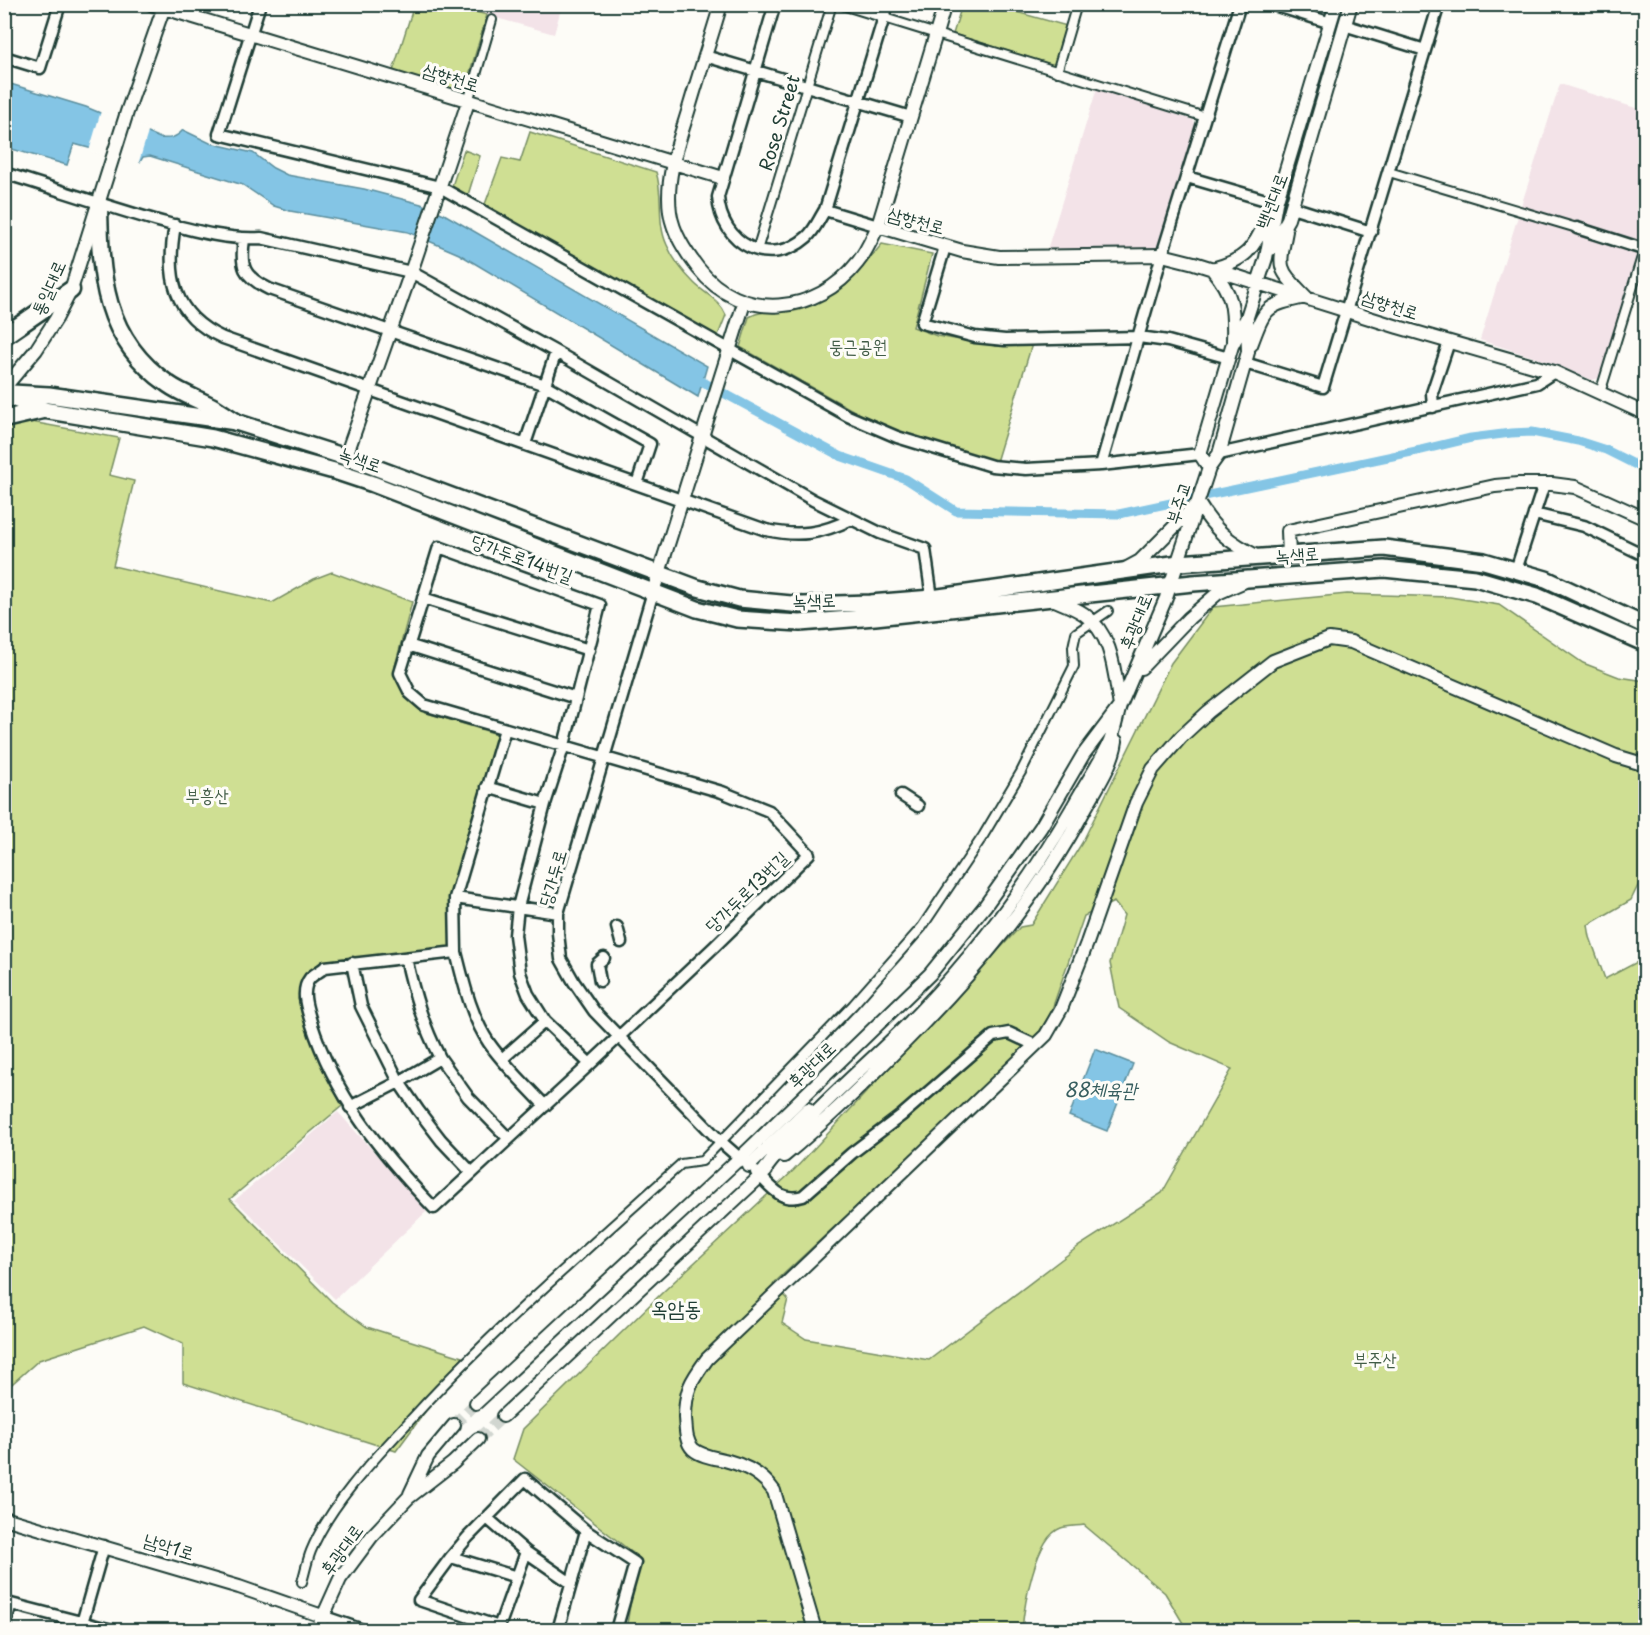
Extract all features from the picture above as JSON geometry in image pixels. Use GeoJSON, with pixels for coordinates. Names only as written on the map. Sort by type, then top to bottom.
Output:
{"type":"FeatureCollection","features":[{"type":"Feature","properties":{"kind":"main road"},"geometry":{"type":"LineString","coordinates":[[101,197],[100,261],[104,286],[107,302],[125,339],[138,358],[167,384],[212,406],[236,423]]}},
{"type":"Feature","properties":{"kind":"main road"},"geometry":{"type":"LineString","coordinates":[[4,336],[71,290]]}},
{"type":"Feature","properties":{"kind":"main road","name":"녹색로"},"geometry":{"type":"LineString","coordinates":[[4,394],[49,395],[236,423],[346,456],[698,588],[739,599],[802,605],[870,603],[932,598],[1124,570],[1181,556],[1258,557],[1384,548],[1484,561],[1516,570],[1546,579],[1646,626]]}},
{"type":"Feature","properties":{"kind":"main road","name":"녹색로"},"geometry":{"type":"LineString","coordinates":[[4,394],[43,410],[213,438],[334,471],[697,609],[737,619],[800,623],[1252,578],[1384,569],[1475,578],[1537,596],[1646,644]]}},
{"type":"Feature","properties":{"kind":"main road"},"geometry":{"type":"LineString","coordinates":[[4,419],[43,410]]}},
{"type":"Feature","properties":{"kind":"street"},"geometry":{"type":"LineString","coordinates":[[4,57],[40,68],[60,4]]}},
{"type":"Feature","properties":{"kind":"street","name":"삼향천로"},"geometry":{"type":"LineString","coordinates":[[150,4],[164,6],[468,102],[672,163],[670,213],[682,245],[706,278],[744,303],[771,307],[785,305],[803,301],[829,289],[858,262],[878,226],[945,247],[981,254],[1019,257],[1162,255],[1554,372],[1646,414]]}},
{"type":"Feature","properties":{"kind":"street"},"geometry":{"type":"LineString","coordinates":[[260,4],[219,134],[439,190],[870,427],[944,452],[992,466],[1026,469],[1101,465],[1200,454]]}},
{"type":"Feature","properties":{"kind":"street"},"geometry":{"type":"LineString","coordinates":[[721,4],[672,163],[723,178]]}},
{"type":"Feature","properties":{"kind":"street"},"geometry":{"type":"LineString","coordinates":[[775,4],[718,197],[724,222],[735,238],[744,245],[757,250],[778,252],[810,235],[825,210],[888,4]]}},
{"type":"Feature","properties":{"kind":"street","name":"Rose Street"},"geometry":{"type":"LineString","coordinates":[[757,250],[832,4]]}},
{"type":"Feature","properties":{"kind":"street"},"geometry":{"type":"LineString","coordinates":[[839,4],[1205,117]]}},
{"type":"Feature","properties":{"kind":"street"},"geometry":{"type":"LineString","coordinates":[[825,210],[878,226],[945,4]]}},
{"type":"Feature","properties":{"kind":"street"},"geometry":{"type":"LineString","coordinates":[[1057,72],[1077,4]]}},
{"type":"Feature","properties":{"kind":"street"},"geometry":{"type":"LineString","coordinates":[[1101,465],[1162,255],[1240,4]]}},
{"type":"Feature","properties":{"kind":"street"},"geometry":{"type":"LineString","coordinates":[[1271,4],[1330,23]]}},
{"type":"Feature","properties":{"kind":"street","name":"백년대로"},"geometry":{"type":"LineString","coordinates":[[1266,258],[1276,203],[1336,4]]}},
{"type":"Feature","properties":{"kind":"street","name":"백년대로"},"geometry":{"type":"LineString","coordinates":[[1266,258],[1290,213],[1351,4]]}},
{"type":"Feature","properties":{"kind":"street"},"geometry":{"type":"LineString","coordinates":[[1246,358],[1323,387],[1440,4]]}},
{"type":"Feature","properties":{"kind":"street","name":"통일대로"},"geometry":{"type":"LineString","coordinates":[[4,388],[48,332],[71,290],[127,112],[164,6]]}},
{"type":"Feature","properties":{"kind":"street"},"geometry":{"type":"LineString","coordinates":[[346,456],[371,390],[439,190],[492,20]]}},
{"type":"Feature","properties":{"kind":"street"},"geometry":{"type":"LineString","coordinates":[[1344,25],[1425,50]]}},
{"type":"Feature","properties":{"kind":"street"},"geometry":{"type":"LineString","coordinates":[[705,56],[911,117]]}},
{"type":"Feature","properties":{"kind":"street"},"geometry":{"type":"LineString","coordinates":[[1389,172],[1645,248],[1600,393]]}},
{"type":"Feature","properties":{"kind":"street"},"geometry":{"type":"LineString","coordinates":[[4,173],[101,197],[175,225],[216,237],[261,238],[412,269],[556,352],[704,432],[813,500],[890,537],[925,549],[932,598]]}},
{"type":"Feature","properties":{"kind":"street"},"geometry":{"type":"LineString","coordinates":[[1187,177],[1276,203],[1257,240],[1244,256],[1230,264],[1212,269],[1227,287],[1234,312],[1231,352]]}},
{"type":"Feature","properties":{"kind":"street"},"geometry":{"type":"LineString","coordinates":[[1306,297],[1285,276],[1281,266],[1280,260],[1290,213],[1371,232]]}},
{"type":"Feature","properties":{"kind":"street"},"geometry":{"type":"LineString","coordinates":[[175,225],[170,252],[173,282],[187,309],[205,329],[226,340],[766,530],[792,534],[820,532],[852,519]]}},
{"type":"Feature","properties":{"kind":"street"},"geometry":{"type":"LineString","coordinates":[[244,239],[241,259],[247,273],[259,284],[545,385],[650,444],[637,484]]}},
{"type":"Feature","properties":{"kind":"street"},"geometry":{"type":"LineString","coordinates":[[945,247],[922,323],[965,334],[1005,340],[1138,337],[1231,352]]}},
{"type":"Feature","properties":{"kind":"street"},"geometry":{"type":"LineString","coordinates":[[1209,468],[1200,454],[1231,352],[1246,317],[1266,258]]}},
{"type":"Feature","properties":{"kind":"street"},"geometry":{"type":"LineString","coordinates":[[1306,297],[1277,303],[1270,307],[1259,322],[1246,358],[1219,454],[1537,383],[1554,372]]}},
{"type":"Feature","properties":{"kind":"street"},"geometry":{"type":"LineString","coordinates":[[654,592],[744,303]]}},
{"type":"Feature","properties":{"kind":"street"},"geometry":{"type":"LineString","coordinates":[[1246,317],[1246,358]]}},
{"type":"Feature","properties":{"kind":"street"},"geometry":{"type":"LineString","coordinates":[[1433,407],[1432,393],[1449,342]]}},
{"type":"Feature","properties":{"kind":"street"},"geometry":{"type":"LineString","coordinates":[[525,444],[556,352]]}},
{"type":"Feature","properties":{"kind":"street","name":"부주교"},"geometry":{"type":"LineString","coordinates":[[1181,556],[1209,468],[1219,454]]}},
{"type":"Feature","properties":{"kind":"street"},"geometry":{"type":"LineString","coordinates":[[1516,570],[1544,484]]}},
{"type":"Feature","properties":{"kind":"street"},"geometry":{"type":"LineString","coordinates":[[1289,555],[1288,531],[1495,486],[1544,484],[1575,488],[1646,519]]}},
{"type":"Feature","properties":{"kind":"street"},"geometry":{"type":"LineString","coordinates":[[1124,570],[1140,561],[1198,503],[1216,530],[1228,540],[1258,557]]}},
{"type":"Feature","properties":{"kind":"street"},"geometry":{"type":"LineString","coordinates":[[1534,514],[1584,526],[1646,556]]}},
{"type":"Feature","properties":{"kind":"street","name":"당가두로14번길"},"geometry":{"type":"LineString","coordinates":[[439,547],[600,605],[564,745],[424,705],[410,693],[400,673],[408,645],[439,547]]}},
{"type":"Feature","properties":{"kind":"street","name":"후광대로"},"geometry":{"type":"LineString","coordinates":[[503,1416],[760,1176],[833,1093],[903,1029],[961,967],[1002,917],[1055,839],[1109,744],[1120,706],[1181,556]]}},
{"type":"Feature","properties":{"kind":"street"},"geometry":{"type":"LineString","coordinates":[[1134,676],[1189,618],[1218,592],[1252,578]]}},
{"type":"Feature","properties":{"kind":"street","name":"당가두로"},"geometry":{"type":"LineString","coordinates":[[654,592],[558,913],[561,958],[594,1011],[720,1141],[781,1195],[792,1199],[803,1196],[852,1153],[902,1115],[993,1036],[1009,1033],[1035,1045]]}},
{"type":"Feature","properties":{"kind":"street"},"geometry":{"type":"LineString","coordinates":[[423,598],[589,650]]}},
{"type":"Feature","properties":{"kind":"street"},"geometry":{"type":"LineString","coordinates":[[1049,598],[1082,612],[1097,625],[1109,645],[1120,706]]}},
{"type":"Feature","properties":{"kind":"street"},"geometry":{"type":"LineString","coordinates":[[302,1582],[312,1550],[334,1510],[372,1462],[447,1381],[681,1164],[702,1161],[853,1005],[922,927],[983,836],[1021,772],[1074,666],[1073,647],[1076,633],[1108,611]]}},
{"type":"Feature","properties":{"kind":"street"},"geometry":{"type":"LineString","coordinates":[[815,1630],[774,1491],[767,1480],[731,1462],[708,1457],[693,1448],[686,1434],[685,1400],[690,1382],[707,1359],[1046,1035],[1060,1009],[1087,943],[1136,803],[1153,769],[1181,737],[1208,712],[1273,661],[1329,639],[1351,642],[1616,756],[1646,765]]}},
{"type":"Feature","properties":{"kind":"street"},"geometry":{"type":"LineString","coordinates":[[408,645],[576,698]]}},
{"type":"Feature","properties":{"kind":"street","name":"후광대로"},"geometry":{"type":"LineString","coordinates":[[476,1403],[745,1162],[930,974],[985,906],[1041,827],[1083,756],[1120,706]]}},
{"type":"Feature","properties":{"kind":"street"},"geometry":{"type":"LineString","coordinates":[[505,729],[454,898],[456,952],[473,1013],[490,1045],[545,1106]]}},
{"type":"Feature","properties":{"kind":"street"},"geometry":{"type":"LineString","coordinates":[[590,1064],[545,1021],[528,994],[520,973],[514,935],[518,907],[545,804],[564,745],[606,758]]}},
{"type":"Feature","properties":{"kind":"street","name":"당가두로13번길"},"geometry":{"type":"LineString","coordinates":[[606,758],[722,792],[770,811],[810,854],[618,1038]]}},
{"type":"Feature","properties":{"kind":"street"},"geometry":{"type":"LineString","coordinates":[[487,787],[545,804]]}},
{"type":"Feature","properties":{"kind":"street"},"geometry":{"type":"LineString","coordinates":[[901,795],[918,806]]}},
{"type":"Feature","properties":{"kind":"street"},"geometry":{"type":"LineString","coordinates":[[454,898],[558,913]]}},
{"type":"Feature","properties":{"kind":"street"},"geometry":{"type":"LineString","coordinates":[[617,927],[621,942]]}},
{"type":"Feature","properties":{"kind":"street"},"geometry":{"type":"LineString","coordinates":[[456,952],[325,967],[309,979],[304,999],[320,1051],[350,1107],[389,1159],[434,1208],[618,1038]]}},
{"type":"Feature","properties":{"kind":"street"},"geometry":{"type":"LineString","coordinates":[[406,958],[423,1024],[440,1058],[468,1097],[509,1139]]}},
{"type":"Feature","properties":{"kind":"street"},"geometry":{"type":"LineString","coordinates":[[600,981],[597,964],[604,958]]}},
{"type":"Feature","properties":{"kind":"street"},"geometry":{"type":"LineString","coordinates":[[352,963],[361,1006],[399,1082],[441,1140],[472,1173]]}},
{"type":"Feature","properties":{"kind":"street"},"geometry":{"type":"LineString","coordinates":[[502,1059],[545,1021]]}},
{"type":"Feature","properties":{"kind":"street"},"geometry":{"type":"LineString","coordinates":[[350,1107],[440,1058]]}},
{"type":"Feature","properties":{"kind":"street","name":"후광대로"},"geometry":{"type":"LineString","coordinates":[[408,1498],[428,1455],[454,1425]]}},
{"type":"Feature","properties":{"kind":"street","name":"후광대로"},"geometry":{"type":"LineString","coordinates":[[317,1630],[340,1580],[356,1556],[408,1498],[453,1463],[478,1439]]}},
{"type":"Feature","properties":{"kind":"street"},"geometry":{"type":"LineString","coordinates":[[526,1552],[499,1629],[419,1600],[451,1557],[525,1479],[586,1532],[635,1563],[616,1630]]}},
{"type":"Feature","properties":{"kind":"street","name":"남악1로"},"geometry":{"type":"LineString","coordinates":[[4,1518],[239,1587],[322,1616]]}},
{"type":"Feature","properties":{"kind":"street"},"geometry":{"type":"LineString","coordinates":[[487,1518],[526,1552],[572,1583]]}},
{"type":"Feature","properties":{"kind":"street"},"geometry":{"type":"LineString","coordinates":[[558,1630],[586,1532]]}},
{"type":"Feature","properties":{"kind":"street"},"geometry":{"type":"LineString","coordinates":[[81,1626],[104,1546]]}},
{"type":"Feature","properties":{"kind":"street"},"geometry":{"type":"LineString","coordinates":[[451,1557],[517,1577]]}},
{"type":"Feature","properties":{"kind":"street"},"geometry":{"type":"LineString","coordinates":[[4,1627],[11,1604],[81,1626],[112,1630]]}},
{"type":"Feature","properties":{"kind":"street"},"geometry":{"type":"LineString","coordinates":[[322,1616],[363,1630]]}},
{"type":"Feature","properties":{"kind":"shaded area"},"geometry":{"type":"Polygon","coordinates":[[[450,5],[562,5],[554,34],[450,5]]]}},
{"type":"Feature","properties":{"kind":"shaded area"},"geometry":{"type":"Polygon","coordinates":[[[1560,84],[1645,111],[1646,228],[1642,239],[1635,242],[1521,206],[1560,84]]]}},
{"type":"Feature","properties":{"kind":"shaded area"},"geometry":{"type":"Polygon","coordinates":[[[1097,88],[1193,120],[1196,125],[1162,246],[1155,249],[1047,250],[1097,88]]]}},
{"type":"Feature","properties":{"kind":"shaded area"},"geometry":{"type":"Polygon","coordinates":[[[1518,216],[1639,253],[1600,378],[1592,380],[1552,363],[1480,340],[1518,216]]]}},
{"type":"Feature","properties":{"kind":"shaded area"},"geometry":{"type":"Polygon","coordinates":[[[338,1112],[427,1211],[335,1299],[235,1200],[338,1112]]]}},
{"type":"Feature","properties":{"kind":"green space"},"geometry":{"type":"Polygon","coordinates":[[[414,5],[450,5],[487,15],[464,92],[393,71],[414,5]]]}},
{"type":"Feature","properties":{"kind":"green space"},"geometry":{"type":"Polygon","coordinates":[[[962,5],[991,5],[1067,26],[1058,61],[1053,65],[953,34],[962,5]]]}},
{"type":"Feature","properties":{"kind":"green space"},"geometry":{"type":"Polygon","coordinates":[[[530,132],[656,172],[660,190],[662,227],[669,250],[686,274],[716,301],[726,315],[717,338],[484,207],[502,158],[520,162],[530,132]]]}},
{"type":"Feature","properties":{"kind":"green space"},"geometry":{"type":"Polygon","coordinates":[[[464,150],[480,156],[468,195],[451,189],[464,150]]]}},
{"type":"Feature","properties":{"kind":"green space","name":"둥근공원"},"geometry":{"type":"Polygon","coordinates":[[[882,244],[932,254],[913,327],[937,336],[996,346],[1032,344],[996,462],[881,426],[740,347],[749,317],[767,312],[799,310],[824,299],[865,265],[882,244]]]}},
{"type":"Feature","properties":{"kind":"green space","name":"부흥산"},"geometry":{"type":"Polygon","coordinates":[[[26,421],[119,438],[109,475],[134,481],[113,566],[272,603],[314,579],[332,572],[412,602],[395,666],[405,694],[424,712],[497,734],[449,896],[451,948],[324,962],[306,975],[298,999],[315,1048],[342,1106],[230,1199],[332,1302],[367,1327],[465,1358],[396,1451],[183,1383],[183,1344],[144,1326],[39,1360],[5,1390],[4,426],[26,421]]]}},
{"type":"Feature","properties":{"kind":"green space","name":"부주산"},"geometry":{"type":"Polygon","coordinates":[[[1347,594],[1450,597],[1499,605],[1583,663],[1619,677],[1645,681],[1645,871],[1631,900],[1588,925],[1605,979],[1643,959],[1645,952],[1645,1630],[1187,1630],[1165,1593],[1084,1525],[1061,1528],[1044,1544],[1032,1574],[1022,1630],[626,1630],[638,1557],[513,1459],[523,1429],[664,1291],[794,1170],[1020,927],[1031,925],[1082,843],[1171,663],[1213,607],[1347,594]],[[1114,902],[1084,916],[1050,1015],[1039,1032],[1011,1063],[773,1284],[788,1299],[782,1323],[806,1339],[929,1360],[1079,1246],[1162,1193],[1232,1069],[1169,1042],[1119,1008],[1110,963],[1124,915],[1114,902]]]}},
{"type":"Feature","properties":{"kind":"water"},"geometry":{"type":"Polygon","coordinates":[[[4,82],[86,107],[160,138],[173,137],[183,130],[210,143],[253,153],[287,175],[364,189],[421,204],[444,214],[707,366],[698,397],[459,254],[408,232],[290,211],[274,206],[243,185],[150,156],[143,157],[140,162],[74,144],[67,165],[5,147],[4,82]]]}},
{"type":"Feature","properties":{"kind":"water","name":"88체육관"},"geometry":{"type":"Polygon","coordinates":[[[1095,1049],[1133,1064],[1107,1131],[1069,1116],[1095,1049]]]}},
{"type":"Feature","properties":{"kind":"pier"},"geometry":{"type":"Polygon","coordinates":[[[101,111],[149,129],[138,165],[89,151],[101,111]]]}},
{"type":"Feature","properties":{"kind":"waterway"},"geometry":{"type":"LineString","coordinates":[[692,376],[840,456],[906,479],[956,511],[1119,514],[1471,438],[1511,433],[1532,432],[1578,441],[1606,450],[1646,470]]}},
{"type":"Feature","properties":{"kind":"tunnel"},"geometry":{"type":"LineString","coordinates":[[454,1425],[476,1403]]}},
{"type":"Feature","properties":{"kind":"tunnel"},"geometry":{"type":"LineString","coordinates":[[478,1439],[503,1416]]}},
{"type":"Feature","properties":{"kind":"district","name":"옥암동"},"geometry":{"type":"Point","coordinates":[676,1309]}}]}
